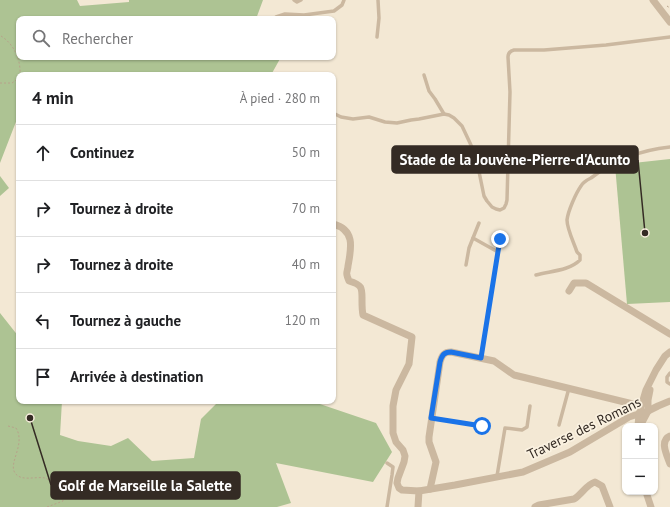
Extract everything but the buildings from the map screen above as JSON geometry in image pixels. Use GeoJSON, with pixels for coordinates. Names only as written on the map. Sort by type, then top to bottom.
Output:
{"type":"FeatureCollection","features":[{"type":"Feature","properties":{"kind":"street"},"geometry":{"type":"LineString","coordinates":[[653,0],[670,22]]}},
{"type":"Feature","properties":{"kind":"street","name":"Traverse des Romans"},"geometry":{"type":"LineString","coordinates":[[336,225],[348,234],[351,247],[347,276],[349,281],[357,283],[361,287],[363,292],[363,314],[412,337],[408,364],[396,390],[394,406],[394,433],[396,442],[403,450],[405,456],[397,483],[399,488],[402,490],[430,489],[497,478],[523,472],[570,452],[629,417],[648,411],[670,401]]}},
{"type":"Feature","properties":{"kind":"street"},"geometry":{"type":"LineString","coordinates":[[569,291],[574,283],[586,283],[670,334]]}},
{"type":"Feature","properties":{"kind":"street"},"geometry":{"type":"LineString","coordinates":[[430,489],[436,462],[429,442],[431,418],[440,362],[442,355],[447,352],[481,358],[494,362],[514,375],[641,406]]}},
{"type":"Feature","properties":{"kind":"street"},"geometry":{"type":"LineString","coordinates":[[639,423],[639,414],[646,390],[656,370],[670,352]]}},
{"type":"Feature","properties":{"kind":"street"},"geometry":{"type":"LineString","coordinates":[[641,423],[648,411],[648,400],[652,380]]}},
{"type":"Feature","properties":{"kind":"street"},"geometry":{"type":"LineString","coordinates":[[670,436],[664,441],[670,464]]}},
{"type":"Feature","properties":{"kind":"street"},"geometry":{"type":"LineString","coordinates":[[536,507],[539,505],[574,499],[579,496],[590,484],[595,482],[602,486],[610,507]]}},
{"type":"Feature","properties":{"kind":"street"},"geometry":{"type":"LineString","coordinates":[[418,507],[419,490]]}},
{"type":"Feature","properties":{"kind":"street"},"geometry":{"type":"LineString","coordinates":[[647,495],[651,507]]}},
{"type":"Feature","properties":{"kind":"lane"},"geometry":{"type":"LineString","coordinates":[[294,0],[297,2],[301,0]]}},
{"type":"Feature","properties":{"kind":"lane"},"geometry":{"type":"LineString","coordinates":[[279,16],[285,14],[304,15],[334,11],[342,5],[344,0]]}},
{"type":"Feature","properties":{"kind":"lane"},"geometry":{"type":"LineString","coordinates":[[377,37],[379,18],[378,0]]}},
{"type":"Feature","properties":{"kind":"lane"},"geometry":{"type":"LineString","coordinates":[[336,114],[353,119],[369,117],[385,122],[397,123],[444,114],[449,115],[462,126],[476,156],[484,196],[492,207],[500,210],[504,208],[507,200],[510,92],[508,54],[511,51],[606,45],[670,37]]}},
{"type":"Feature","properties":{"kind":"lane"},"geometry":{"type":"LineString","coordinates":[[424,75],[429,91],[444,114]]}},
{"type":"Feature","properties":{"kind":"lane"},"geometry":{"type":"LineString","coordinates":[[536,275],[576,264],[580,260],[580,255],[577,252],[567,218],[572,204],[582,185],[602,170],[616,162],[641,152],[670,147]]}},
{"type":"Feature","properties":{"kind":"lane"},"geometry":{"type":"LineString","coordinates":[[466,265],[473,238],[479,223]]}},
{"type":"Feature","properties":{"kind":"lane"},"geometry":{"type":"LineString","coordinates":[[473,238],[498,252]]}},
{"type":"Feature","properties":{"kind":"lane"},"geometry":{"type":"LineString","coordinates":[[481,358],[500,239]]}},
{"type":"Feature","properties":{"kind":"lane"},"geometry":{"type":"LineString","coordinates":[[670,373],[667,377],[667,382],[670,384]]}},
{"type":"Feature","properties":{"kind":"lane"},"geometry":{"type":"LineString","coordinates":[[559,425],[569,388]]}},
{"type":"Feature","properties":{"kind":"lane"},"geometry":{"type":"LineString","coordinates":[[497,478],[504,428],[522,430],[527,427],[530,406]]}},
{"type":"Feature","properties":{"kind":"lane"},"geometry":{"type":"LineString","coordinates":[[431,418],[482,426]]}},
{"type":"Feature","properties":{"kind":"lane"},"geometry":{"type":"LineString","coordinates":[[387,463],[393,467],[387,507]]}},
{"type":"Feature","properties":{"kind":"path"},"geometry":{"type":"LineString","coordinates":[[1,36],[6,39],[16,52]]}},
{"type":"Feature","properties":{"kind":"path"},"geometry":{"type":"LineString","coordinates":[[19,60],[20,72]]}},
{"type":"Feature","properties":{"kind":"path"},"geometry":{"type":"LineString","coordinates":[[0,83],[12,83],[16,80]]}},
{"type":"Feature","properties":{"kind":"path"},"geometry":{"type":"LineString","coordinates":[[8,426],[16,428],[19,433],[17,453],[12,468],[14,472],[20,477],[46,479],[52,482],[64,498],[62,501],[47,507]]}},
{"type":"Feature","properties":{"kind":"green space"},"geometry":{"type":"Polygon","coordinates":[[[0,0],[77,0],[80,6],[129,2],[129,0],[263,0],[257,16],[16,16],[16,60],[279,60],[273,72],[16,72],[16,122],[0,163],[0,0]]]}},
{"type":"Feature","properties":{"kind":"green space"},"geometry":{"type":"Polygon","coordinates":[[[670,159],[670,302],[627,304],[615,165],[670,159]]]}},
{"type":"Feature","properties":{"kind":"green space"},"geometry":{"type":"Polygon","coordinates":[[[0,176],[9,188],[0,196],[0,176]]]}},
{"type":"Feature","properties":{"kind":"green space"},"geometry":{"type":"Polygon","coordinates":[[[0,313],[16,333],[16,404],[62,404],[60,435],[78,441],[111,446],[128,438],[152,461],[194,458],[201,419],[216,404],[320,404],[376,423],[392,452],[373,482],[276,463],[291,503],[277,507],[0,507],[0,313]]]}},
{"type":"Feature","properties":{"kind":"place","name":"Stade de la Jouvène-Pierre-d'Acunto"},"geometry":{"type":"Point","coordinates":[645,233]}},
{"type":"Feature","properties":{"kind":"place","name":"Golf de Marseille la Salette"},"geometry":{"type":"Point","coordinates":[30,418]}},
{"type":"Feature","properties":{"kind":"route"},"geometry":{"type":"LineString","coordinates":[[482,426],[431,418],[442,355],[447,352],[451,352],[481,358],[500,239]]}}]}
